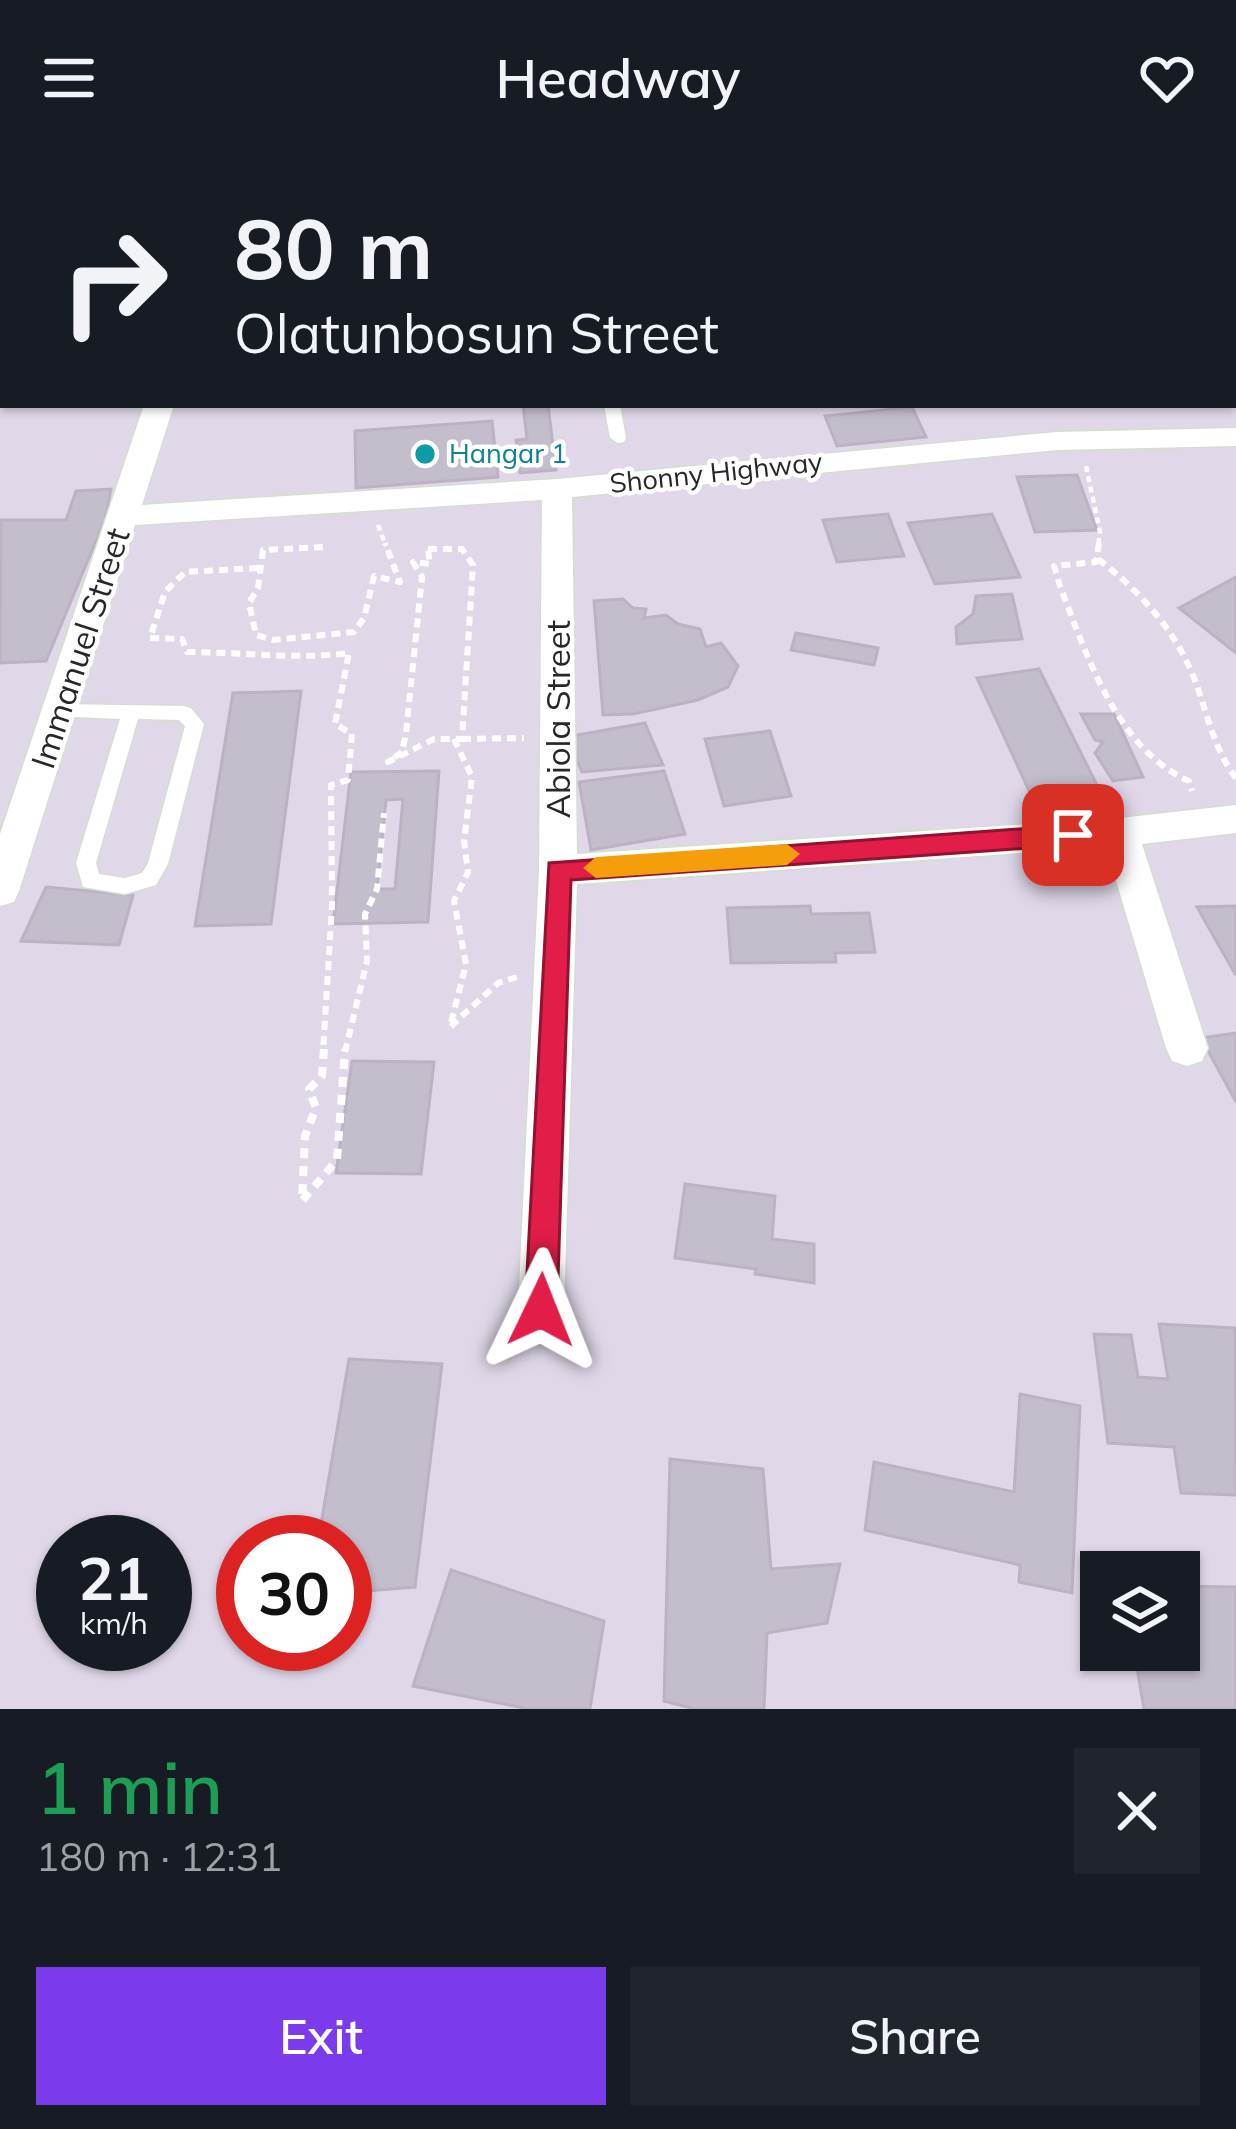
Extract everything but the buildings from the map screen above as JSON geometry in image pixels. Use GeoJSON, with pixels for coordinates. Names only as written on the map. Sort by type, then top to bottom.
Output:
{"type":"FeatureCollection","features":[{"type":"Feature","properties":{"kind":"street","name":"Immanuel Street"},"geometry":{"type":"LineString","coordinates":[[0,891],[158,408]]}},
{"type":"Feature","properties":{"kind":"street","name":"Shonny Highway"},"geometry":{"type":"LineString","coordinates":[[123,516],[557,489],[1075,440],[1236,436]]}},
{"type":"Feature","properties":{"kind":"street","name":"Abiola Street"},"geometry":{"type":"LineString","coordinates":[[541,1310],[558,870],[557,489]]}},
{"type":"Feature","properties":{"kind":"street"},"geometry":{"type":"LineString","coordinates":[[558,870],[1120,832],[1219,821]]}},
{"type":"Feature","properties":{"kind":"street"},"geometry":{"type":"LineString","coordinates":[[1120,832],[1187,1048]]}},
{"type":"Feature","properties":{"kind":"lane"},"geometry":{"type":"LineString","coordinates":[[613,408],[618,438]]}},
{"type":"Feature","properties":{"kind":"lane"},"geometry":{"type":"LineString","coordinates":[[61,711],[130,712],[184,713],[195,724],[158,864],[149,879],[125,886],[90,881],[86,863],[130,712]]}},
{"type":"Feature","properties":{"kind":"path"},"geometry":{"type":"LineString","coordinates":[[1075,440],[1090,476],[1100,532],[1096,558]]}},
{"type":"Feature","properties":{"kind":"path"},"geometry":{"type":"LineString","coordinates":[[323,547],[263,550],[258,588],[249,603],[256,635],[274,640],[354,632],[364,618],[374,576],[400,582],[378,535],[379,500]]}},
{"type":"Feature","properties":{"kind":"path"},"geometry":{"type":"LineString","coordinates":[[522,975],[498,983],[450,1027],[468,982],[468,943],[454,901],[468,872],[464,841],[472,777],[458,739],[473,565],[462,549],[428,549],[430,564],[412,562],[422,577],[406,734],[402,752],[388,762],[434,739],[458,739],[527,738]]}},
{"type":"Feature","properties":{"kind":"path"},"geometry":{"type":"LineString","coordinates":[[1219,821],[1189,781],[1155,764],[1103,688],[1088,647],[1065,608],[1054,566],[1096,558],[1140,590],[1186,659],[1208,732],[1236,778]]}},
{"type":"Feature","properties":{"kind":"path"},"geometry":{"type":"LineString","coordinates":[[258,568],[185,572],[165,592],[150,638],[182,639],[188,652],[269,652],[296,660],[349,652],[335,724],[352,734],[348,780],[332,784],[332,906],[322,1076],[310,1089],[316,1108],[305,1136],[302,1201],[337,1160],[346,1032],[367,961],[365,914],[377,890],[384,813]]}},
{"type":"Feature","properties":{"kind":"slow traffic"},"geometry":{"type":"LineString","coordinates":[[596,868],[787,854]]}},
{"type":"Feature","properties":{"kind":"place","name":"Hangar 1"},"geometry":{"type":"Point","coordinates":[425,454]}},
{"type":"Feature","properties":{"kind":"route"},"geometry":{"type":"LineString","coordinates":[[541,1310],[558,870],[1073,835]]}}]}
